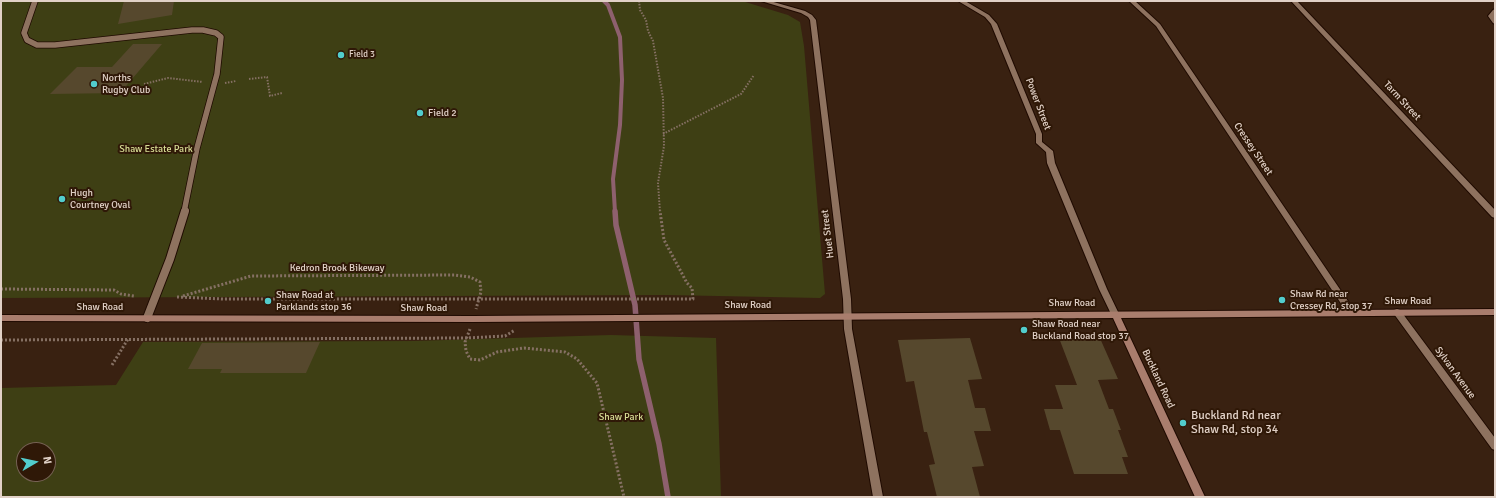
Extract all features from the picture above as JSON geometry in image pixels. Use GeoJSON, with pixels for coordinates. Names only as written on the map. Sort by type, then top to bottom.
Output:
{"type":"FeatureCollection","features":[{"type":"Feature","properties":{"kind":"street","name":"Huet Street"},"geometry":{"type":"LineString","coordinates":[[764,1],[803,12],[810,16],[813,20],[848,304],[849,334],[878,497]]}},
{"type":"Feature","properties":{"kind":"street","name":"Power Street"},"geometry":{"type":"LineString","coordinates":[[961,1],[988,16],[994,24],[1039,134],[1039,143],[1049,151],[1051,163],[1103,289],[1115,314]]}},
{"type":"Feature","properties":{"kind":"street","name":"Cressey Street"},"geometry":{"type":"LineString","coordinates":[[1132,1],[1158,26],[1351,312]]}},
{"type":"Feature","properties":{"kind":"street","name":"Tarm Street"},"geometry":{"type":"LineString","coordinates":[[1294,1],[1495,215]]}},
{"type":"Feature","properties":{"kind":"street"},"geometry":{"type":"LineString","coordinates":[[1495,11],[1491,16],[1495,22]]}},
{"type":"Feature","properties":{"kind":"street","name":"Sylvan Avenue"},"geometry":{"type":"LineString","coordinates":[[1397,312],[1495,446]]}},
{"type":"Feature","properties":{"kind":"street","name":"Shaw Road"},"geometry":{"type":"LineString","coordinates":[[1,318],[474,319],[587,317],[1495,312]]}},
{"type":"Feature","properties":{"kind":"street","name":"Buckland Road"},"geometry":{"type":"LineString","coordinates":[[1115,314],[1200,497]]}},
{"type":"Feature","properties":{"kind":"lane"},"geometry":{"type":"LineString","coordinates":[[35,1],[24,33],[27,40],[37,45],[55,45],[192,30],[216,32],[221,37],[217,74],[197,148],[186,206],[170,259],[147,318]]}},
{"type":"Feature","properties":{"kind":"path"},"geometry":{"type":"LineString","coordinates":[[477,307],[479,300],[693,299],[692,288],[687,283],[664,240],[662,230],[658,183],[664,146],[663,98],[656,65],[653,40],[648,31],[646,20],[640,10],[639,1]]}},
{"type":"Feature","properties":{"kind":"path"},"geometry":{"type":"LineString","coordinates":[[663,134],[741,94],[754,75]]}},
{"type":"Feature","properties":{"kind":"path"},"geometry":{"type":"LineString","coordinates":[[249,79],[267,77],[270,96],[282,93]]}},
{"type":"Feature","properties":{"kind":"path"},"geometry":{"type":"LineString","coordinates":[[144,84],[168,78],[204,81],[202,87]]}},
{"type":"Feature","properties":{"kind":"path"},"geometry":{"type":"LineString","coordinates":[[221,84],[236,81]]}},
{"type":"Feature","properties":{"kind":"path","name":"Kedron Brook Bikeway"},"geometry":{"type":"LineString","coordinates":[[455,275],[470,277],[480,282],[481,292],[479,300],[223,300],[177,297],[197,293],[231,281],[251,276],[455,275]]}},
{"type":"Feature","properties":{"kind":"path"},"geometry":{"type":"LineString","coordinates":[[1,289],[114,290],[121,294],[134,296]]}},
{"type":"Feature","properties":{"kind":"path"},"geometry":{"type":"LineString","coordinates":[[469,331],[465,342],[466,351],[470,359],[480,360],[497,352],[524,348],[566,352],[577,359],[597,383],[624,497]]}},
{"type":"Feature","properties":{"kind":"path"},"geometry":{"type":"LineString","coordinates":[[1,340],[466,338],[505,336]]}},
{"type":"Feature","properties":{"kind":"path"},"geometry":{"type":"LineString","coordinates":[[112,365],[129,339]]}},
{"type":"Feature","properties":{"kind":"green space","name":"Shaw Estate Park"},"geometry":{"type":"Polygon","coordinates":[[[1,1],[742,1],[788,15],[800,22],[804,46],[825,294],[820,298],[666,295],[1,298],[1,1]]]}},
{"type":"Feature","properties":{"kind":"green space","name":"Shaw Park"},"geometry":{"type":"Polygon","coordinates":[[[611,335],[716,338],[721,497],[1,497],[1,388],[116,385],[143,342],[413,341],[611,335]]]}},
{"type":"Feature","properties":{"kind":"building"},"geometry":{"type":"Polygon","coordinates":[[[124,1],[174,1],[172,15],[118,24],[124,1]]]}},
{"type":"Feature","properties":{"kind":"building","name":"Norths Rugby Club"},"geometry":{"type":"Polygon","coordinates":[[[133,44],[162,44],[120,93],[50,94],[77,67],[112,67],[133,44]]]}},
{"type":"Feature","properties":{"kind":"building"},"geometry":{"type":"Polygon","coordinates":[[[1099,336],[1118,379],[1098,380],[1109,409],[1113,409],[1121,430],[1118,430],[1128,457],[1122,457],[1128,474],[1074,474],[1060,430],[1050,430],[1044,409],[1063,409],[1055,385],[1077,385],[1059,338],[1099,336]]]}},
{"type":"Feature","properties":{"kind":"building"},"geometry":{"type":"Polygon","coordinates":[[[970,338],[982,379],[968,380],[975,408],[985,408],[991,431],[974,431],[984,466],[972,467],[980,497],[937,497],[929,465],[935,464],[927,432],[924,432],[914,381],[906,382],[898,340],[970,338]]]}},
{"type":"Feature","properties":{"kind":"building"},"geometry":{"type":"Polygon","coordinates":[[[320,342],[306,373],[220,373],[222,369],[188,369],[202,343],[320,342]]]}},
{"type":"Feature","properties":{"kind":"waterway"},"geometry":{"type":"LineString","coordinates":[[604,1],[608,5],[620,37],[622,80],[620,125],[613,179],[615,212]]}},
{"type":"Feature","properties":{"kind":"waterway"},"geometry":{"type":"LineString","coordinates":[[615,211],[616,225],[635,305],[639,359],[659,444],[668,497]]}},
{"type":"Feature","properties":{"kind":"place","name":"Field 3"},"geometry":{"type":"Point","coordinates":[341,55]}},
{"type":"Feature","properties":{"kind":"place","name":"Norths Rugby Club"},"geometry":{"type":"Point","coordinates":[94,84]}},
{"type":"Feature","properties":{"kind":"place","name":"Field 2"},"geometry":{"type":"Point","coordinates":[420,113]}},
{"type":"Feature","properties":{"kind":"place","name":"Hugh Courtney Oval"},"geometry":{"type":"Point","coordinates":[62,199]}},
{"type":"Feature","properties":{"kind":"place","name":"Shaw Rd near Cressey Rd, stop 37"},"geometry":{"type":"Point","coordinates":[1282,300]}},
{"type":"Feature","properties":{"kind":"place","name":"Shaw Road at Parklands stop 36"},"geometry":{"type":"Point","coordinates":[268,301]}},
{"type":"Feature","properties":{"kind":"place","name":"Shaw Road near Buckland Road stop 37"},"geometry":{"type":"Point","coordinates":[1024,330]}},
{"type":"Feature","properties":{"kind":"place","name":"Buckland Rd near Shaw Rd, stop 34"},"geometry":{"type":"Point","coordinates":[1183,423]}}]}
